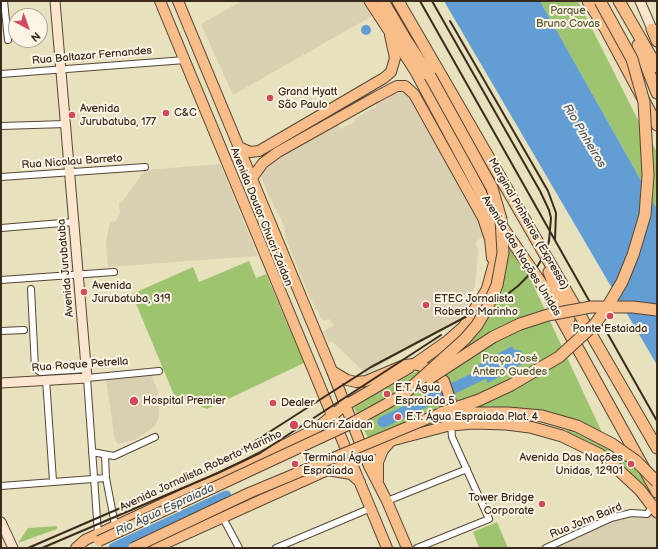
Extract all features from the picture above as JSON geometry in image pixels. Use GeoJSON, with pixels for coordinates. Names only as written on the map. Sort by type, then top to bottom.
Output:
{"type":"FeatureCollection","features":[{"type":"Feature","properties":{"kind":"highway","name":"Avenida das Nações Unidas"},"geometry":{"type":"LineString","coordinates":[[370,1],[390,35],[415,70],[473,175],[487,205],[545,289],[657,492]]}},
{"type":"Feature","properties":{"kind":"highway"},"geometry":{"type":"LineString","coordinates":[[379,1],[415,70]]}},
{"type":"Feature","properties":{"kind":"highway"},"geometry":{"type":"LineString","coordinates":[[384,1],[406,40],[429,74]]}},
{"type":"Feature","properties":{"kind":"highway"},"geometry":{"type":"LineString","coordinates":[[388,1],[492,188],[501,219],[502,253],[497,285],[487,308],[476,325],[464,339],[404,394]]}},
{"type":"Feature","properties":{"kind":"highway","name":"Marginal Pinheiros (Expressa)"},"geometry":{"type":"LineString","coordinates":[[398,1],[657,448]]}},
{"type":"Feature","properties":{"kind":"highway"},"geometry":{"type":"LineString","coordinates":[[588,1],[605,28],[657,125]]}},
{"type":"Feature","properties":{"kind":"highway"},"geometry":{"type":"LineString","coordinates":[[441,413],[479,400],[511,385],[559,357],[595,324],[606,309],[622,282],[633,255],[645,215],[648,175],[644,102],[632,59],[600,1]]}},
{"type":"Feature","properties":{"kind":"highway"},"geometry":{"type":"LineString","coordinates":[[618,1],[657,67]]}},
{"type":"Feature","properties":{"kind":"highway"},"geometry":{"type":"LineString","coordinates":[[654,28],[657,41]]}},
{"type":"Feature","properties":{"kind":"highway"},"geometry":{"type":"LineString","coordinates":[[637,33],[637,42],[657,93]]}},
{"type":"Feature","properties":{"kind":"highway"},"geometry":{"type":"LineString","coordinates":[[416,364],[448,341],[464,327],[481,302],[492,278],[497,254],[496,241],[487,205]]}},
{"type":"Feature","properties":{"kind":"highway"},"geometry":{"type":"LineString","coordinates":[[542,250],[552,280],[592,376]]}},
{"type":"Feature","properties":{"kind":"highway"},"geometry":{"type":"LineString","coordinates":[[404,394],[493,337],[520,324],[548,315],[590,306],[633,307],[657,310]]}},
{"type":"Feature","properties":{"kind":"highway"},"geometry":{"type":"LineString","coordinates":[[441,413],[508,413],[542,416],[577,426],[618,448],[636,461],[657,482]]}},
{"type":"Feature","properties":{"kind":"highway"},"geometry":{"type":"LineString","coordinates":[[451,425],[473,423],[501,424],[530,427],[562,436],[599,454],[612,464],[640,490],[652,511]]}},
{"type":"Feature","properties":{"kind":"main road","name":"Avenida Doutor Chucri Zaidan"},"geometry":{"type":"LineString","coordinates":[[160,1],[324,397],[344,441],[387,548]]}},
{"type":"Feature","properties":{"kind":"main road","name":"Avenida Doutor Chucri Zaidan"},"geometry":{"type":"LineString","coordinates":[[178,1],[332,371],[344,406],[387,501],[406,548]]}},
{"type":"Feature","properties":{"kind":"main road"},"geometry":{"type":"LineString","coordinates":[[239,147],[246,151],[257,152],[384,78],[391,72],[395,58],[390,35]]}},
{"type":"Feature","properties":{"kind":"main road"},"geometry":{"type":"LineString","coordinates":[[391,72],[398,76],[401,85],[408,88],[414,94],[483,218],[491,245],[492,278]]}},
{"type":"Feature","properties":{"kind":"main road"},"geometry":{"type":"LineString","coordinates":[[252,178],[263,163],[331,121],[401,85]]}},
{"type":"Feature","properties":{"kind":"main road"},"geometry":{"type":"LineString","coordinates":[[257,152],[257,157],[263,163]]}},
{"type":"Feature","properties":{"kind":"main road"},"geometry":{"type":"LineString","coordinates":[[155,548],[394,440],[451,425],[452,405],[444,381],[433,370],[416,364],[396,367],[366,381],[356,382],[347,380],[332,371]]}},
{"type":"Feature","properties":{"kind":"main road","name":"Avenida Jornalista Roberto Marinho"},"geometry":{"type":"LineString","coordinates":[[76,548],[99,537],[115,525],[238,469],[317,428],[344,406],[416,364]]}},
{"type":"Feature","properties":{"kind":"main road"},"geometry":{"type":"LineString","coordinates":[[317,428],[326,416],[324,397],[339,392]]}},
{"type":"Feature","properties":{"kind":"main road"},"geometry":{"type":"LineString","coordinates":[[84,548],[99,537],[348,425],[404,394]]}},
{"type":"Feature","properties":{"kind":"main road"},"geometry":{"type":"LineString","coordinates":[[133,548],[249,493],[441,413]]}},
{"type":"Feature","properties":{"kind":"main road"},"geometry":{"type":"LineString","coordinates":[[378,484],[378,462],[383,450],[394,440]]}},
{"type":"Feature","properties":{"kind":"main road"},"geometry":{"type":"LineString","coordinates":[[327,470],[351,474],[362,485]]}},
{"type":"Feature","properties":{"kind":"street"},"geometry":{"type":"LineString","coordinates":[[4,1],[8,40]]}},
{"type":"Feature","properties":{"kind":"street","name":"Avenida Jurubatuba"},"geometry":{"type":"LineString","coordinates":[[55,1],[87,373],[99,537]]}},
{"type":"Feature","properties":{"kind":"street"},"geometry":{"type":"LineString","coordinates":[[640,1],[654,28]]}},
{"type":"Feature","properties":{"kind":"street","name":"Rua Baltazar Fernandes"},"geometry":{"type":"LineString","coordinates":[[1,74],[185,60]]}},
{"type":"Feature","properties":{"kind":"street"},"geometry":{"type":"LineString","coordinates":[[1,126],[66,124]]}},
{"type":"Feature","properties":{"kind":"street","name":"Rua Nicolau Barreto"},"geometry":{"type":"LineString","coordinates":[[1,177],[145,167]]}},
{"type":"Feature","properties":{"kind":"street"},"geometry":{"type":"LineString","coordinates":[[1,228],[74,222]]}},
{"type":"Feature","properties":{"kind":"street"},"geometry":{"type":"LineString","coordinates":[[1,280],[114,272]]}},
{"type":"Feature","properties":{"kind":"street"},"geometry":{"type":"LineString","coordinates":[[31,289],[35,368],[40,372],[87,373]]}},
{"type":"Feature","properties":{"kind":"street"},"geometry":{"type":"LineString","coordinates":[[1,331],[24,330]]}},
{"type":"Feature","properties":{"kind":"street","name":"Rua Roque Petrella"},"geometry":{"type":"LineString","coordinates":[[2,383],[87,373],[159,371]]}},
{"type":"Feature","properties":{"kind":"street"},"geometry":{"type":"LineString","coordinates":[[46,379],[54,482]]}},
{"type":"Feature","properties":{"kind":"street"},"geometry":{"type":"LineString","coordinates":[[417,548],[489,518],[452,437],[451,425]]}},
{"type":"Feature","properties":{"kind":"street"},"geometry":{"type":"LineString","coordinates":[[92,452],[105,456],[114,456],[155,437]]}},
{"type":"Feature","properties":{"kind":"street"},"geometry":{"type":"LineString","coordinates":[[105,456],[106,478],[115,525]]}},
{"type":"Feature","properties":{"kind":"street"},"geometry":{"type":"LineString","coordinates":[[387,501],[467,469]]}},
{"type":"Feature","properties":{"kind":"street"},"geometry":{"type":"LineString","coordinates":[[1,486],[106,478]]}},
{"type":"Feature","properties":{"kind":"street"},"geometry":{"type":"LineString","coordinates":[[276,548],[370,508]]}},
{"type":"Feature","properties":{"kind":"street","name":"Rua John Baird"},"geometry":{"type":"LineString","coordinates":[[546,548],[611,518],[631,513],[652,511]]}},
{"type":"Feature","properties":{"kind":"street"},"geometry":{"type":"LineString","coordinates":[[223,518],[239,548]]}},
{"type":"Feature","properties":{"kind":"street"},"geometry":{"type":"LineString","coordinates":[[1,522],[13,548]]}},
{"type":"Feature","properties":{"kind":"shaded area"},"geometry":{"type":"Polygon","coordinates":[[[242,1],[363,1],[372,16],[233,95],[201,24],[242,1]]]}},
{"type":"Feature","properties":{"kind":"shaded area"},"geometry":{"type":"Polygon","coordinates":[[[398,91],[405,93],[408,96],[478,217],[485,234],[475,243],[478,251],[475,286],[466,309],[460,317],[366,374],[332,341],[329,343],[323,332],[334,325],[329,319],[324,321],[321,318],[311,300],[286,239],[284,225],[268,194],[261,176],[269,163],[337,124],[341,129],[355,122],[354,119],[377,106],[375,103],[398,91]]]}},
{"type":"Feature","properties":{"kind":"shaded area"},"geometry":{"type":"Polygon","coordinates":[[[220,164],[258,256],[108,267],[106,241],[110,222],[116,221],[120,213],[119,203],[122,202],[145,170],[220,164]]]}},
{"type":"Feature","properties":{"kind":"shaded area","name":"Hospital Premier"},"geometry":{"type":"Polygon","coordinates":[[[151,375],[158,391],[159,418],[154,427],[135,440],[118,444],[115,440],[106,380],[151,375]]]}},
{"type":"Feature","properties":{"kind":"shaded area"},"geometry":{"type":"Polygon","coordinates":[[[649,512],[657,517],[657,548],[546,548],[611,518],[649,512]]]}},
{"type":"Feature","properties":{"kind":"green space","name":"Parque Bruno Covas"},"geometry":{"type":"Polygon","coordinates":[[[540,1],[578,1],[637,118],[657,152],[657,209],[540,1]]]}},
{"type":"Feature","properties":{"kind":"green space","name":"Praça José Antero Guedes"},"geometry":{"type":"Polygon","coordinates":[[[505,237],[529,276],[607,443],[632,462],[654,491],[649,496],[627,469],[604,453],[570,435],[564,426],[545,420],[535,423],[472,420],[374,451],[354,408],[358,404],[417,371],[452,346],[471,328],[505,237]]]}},
{"type":"Feature","properties":{"kind":"green space"},"geometry":{"type":"Polygon","coordinates":[[[249,261],[256,278],[266,274],[304,363],[207,409],[174,395],[132,294],[193,267],[199,282],[249,261]]]}},
{"type":"Feature","properties":{"kind":"green space"},"geometry":{"type":"Polygon","coordinates":[[[497,522],[508,548],[479,548],[473,532],[497,522]]]}},
{"type":"Feature","properties":{"kind":"green space"},"geometry":{"type":"Polygon","coordinates":[[[57,526],[57,529],[18,543],[28,528],[57,526]]]}},
{"type":"Feature","properties":{"kind":"water","name":"Rio Pinheiros"},"geometry":{"type":"Polygon","coordinates":[[[444,1],[540,1],[657,209],[657,365],[444,1]]]}},
{"type":"Feature","properties":{"kind":"water"},"geometry":{"type":"Polygon","coordinates":[[[366,25],[371,30],[366,35],[361,30],[366,25]]]}},
{"type":"Feature","properties":{"kind":"water"},"geometry":{"type":"Polygon","coordinates":[[[512,346],[522,364],[488,383],[478,365],[512,346]]]}},
{"type":"Feature","properties":{"kind":"waterway","name":"Rio Água Espraiada"},"geometry":{"type":"LineString","coordinates":[[383,422],[483,374],[517,355]]}},
{"type":"Feature","properties":{"kind":"waterway","name":"Rio Água Espraiada"},"geometry":{"type":"LineString","coordinates":[[114,548],[226,496]]}},
{"type":"Feature","properties":{"kind":"railway"},"geometry":{"type":"LineString","coordinates":[[420,1],[657,421]]}},
{"type":"Feature","properties":{"kind":"railway"},"geometry":{"type":"LineString","coordinates":[[28,548],[213,468],[371,367],[505,296],[518,286],[537,267],[546,252],[549,241],[551,218],[549,210],[540,191],[432,1]]}},
{"type":"Feature","properties":{"kind":"railway"},"geometry":{"type":"LineString","coordinates":[[450,21],[548,191],[556,213],[555,239]]}},
{"type":"Feature","properties":{"kind":"railway"},"geometry":{"type":"LineString","coordinates":[[42,548],[218,473],[260,453],[441,335]]}},
{"type":"Feature","properties":{"kind":"place","name":"Grand Hyatt São Paulo"},"geometry":{"type":"Point","coordinates":[270,98]}},
{"type":"Feature","properties":{"kind":"place","name":"C&C"},"geometry":{"type":"Point","coordinates":[166,113]}},
{"type":"Feature","properties":{"kind":"place","name":"Avenida Jurubatuba, 177"},"geometry":{"type":"Point","coordinates":[72,115]}},
{"type":"Feature","properties":{"kind":"place","name":"Avenida Jurubatuba, 319"},"geometry":{"type":"Point","coordinates":[84,292]}},
{"type":"Feature","properties":{"kind":"place","name":"ETEC Jornalista Roberto Marinho"},"geometry":{"type":"Point","coordinates":[426,305]}},
{"type":"Feature","properties":{"kind":"place","name":"Ponte Estaiada"},"geometry":{"type":"Point","coordinates":[610,316]}},
{"type":"Feature","properties":{"kind":"place","name":"E.T. Água Espraiada 5"},"geometry":{"type":"Point","coordinates":[387,394]}},
{"type":"Feature","properties":{"kind":"place","name":"Hospital Premier"},"geometry":{"type":"Point","coordinates":[134,401]}},
{"type":"Feature","properties":{"kind":"place","name":"Dealer"},"geometry":{"type":"Point","coordinates":[273,403]}},
{"type":"Feature","properties":{"kind":"place","name":"E.T. Água Espraiada Plat. 4"},"geometry":{"type":"Point","coordinates":[398,417]}},
{"type":"Feature","properties":{"kind":"place","name":"Chucri Zaidan"},"geometry":{"type":"Point","coordinates":[294,425]}},
{"type":"Feature","properties":{"kind":"place","name":"Terminal Água Espraiada"},"geometry":{"type":"Point","coordinates":[295,464]}},
{"type":"Feature","properties":{"kind":"place","name":"Avenida Das Nações Unidas, 12901"},"geometry":{"type":"Point","coordinates":[631,464]}},
{"type":"Feature","properties":{"kind":"place","name":"Tower Bridge Corporate"},"geometry":{"type":"Point","coordinates":[542,504]}}]}
